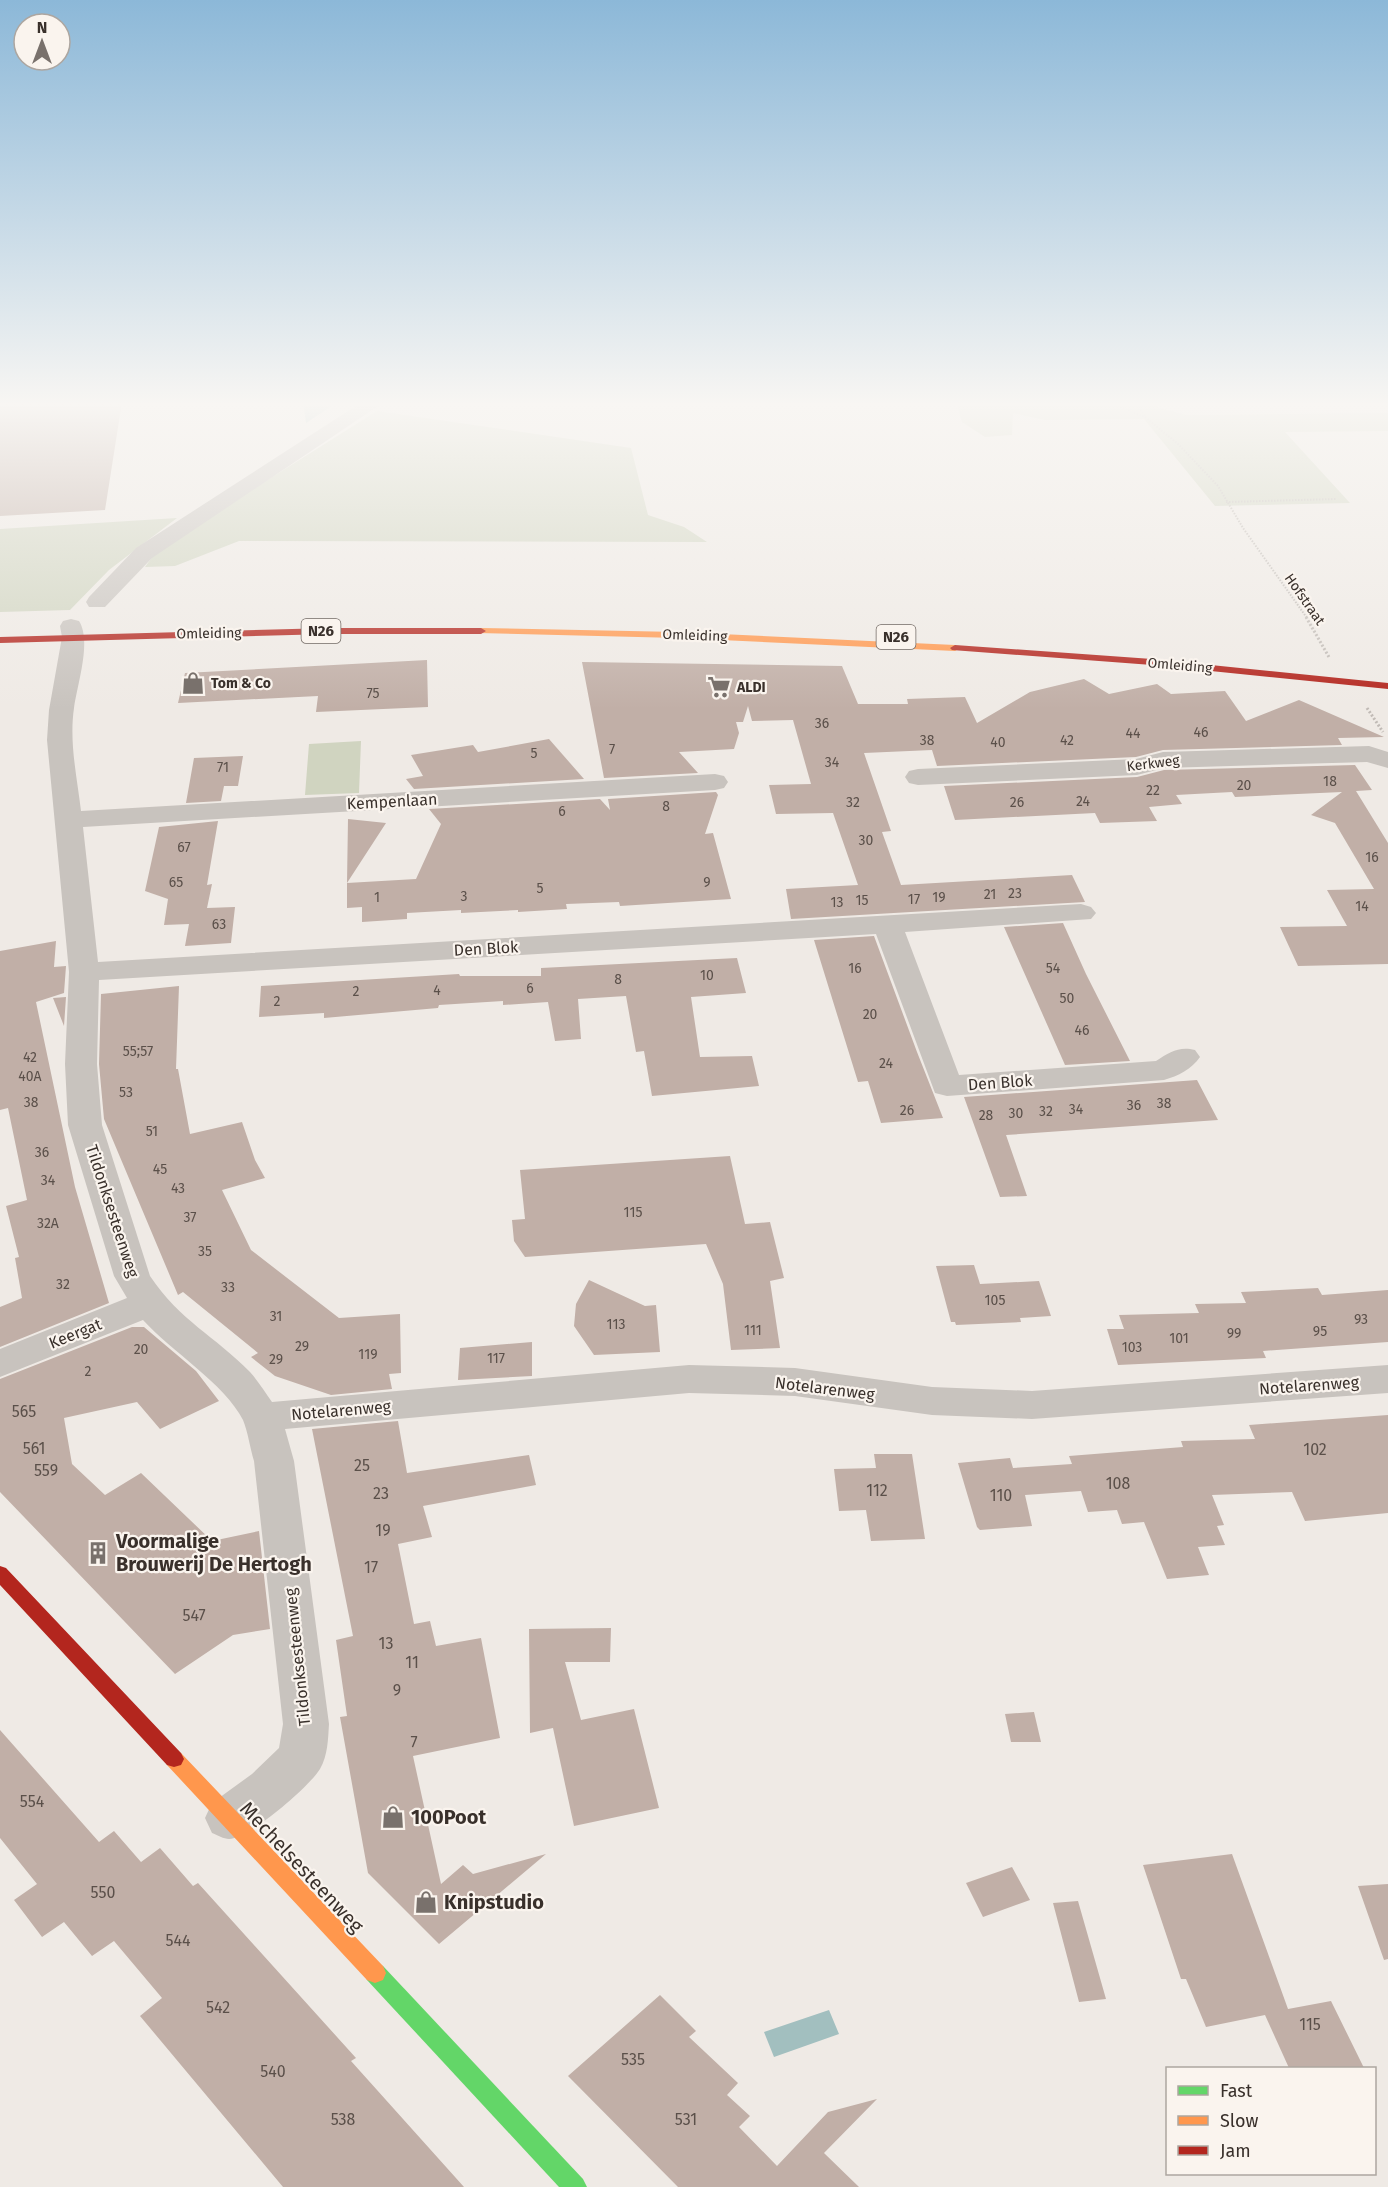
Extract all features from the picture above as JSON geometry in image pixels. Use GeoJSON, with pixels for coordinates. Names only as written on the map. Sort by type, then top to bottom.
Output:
{"type":"FeatureCollection","features":[{"type":"Feature","properties":{"kind":"main road","name":"Omleiding"},"geometry":{"type":"LineString","coordinates":[[0,640],[73,631],[525,624],[792,631],[1069,648],[1388,678]]}},
{"type":"Feature","properties":{"kind":"main road","name":"Omleiding"},"geometry":{"type":"LineString","coordinates":[[0,628],[73,631],[438,630],[717,636],[1012,651],[1388,686]]}},
{"type":"Feature","properties":{"kind":"main road","name":"Mechelsesteenweg"},"geometry":{"type":"LineString","coordinates":[[0,1573],[575,2187]]}},
{"type":"Feature","properties":{"kind":"street"},"geometry":{"type":"LineString","coordinates":[[97,602],[144,553],[219,504]]}},
{"type":"Feature","properties":{"kind":"street","name":"Tildonksesteenweg"},"geometry":{"type":"LineString","coordinates":[[73,631],[60,710],[60,740],[84,972],[81,1064],[85,1125],[132,1276],[149,1303],[177,1333],[236,1382],[262,1417],[274,1461],[306,1724],[302,1757],[269,1789],[229,1818]]}},
{"type":"Feature","properties":{"kind":"street","name":"Kerkweg"},"geometry":{"type":"LineString","coordinates":[[918,777],[1137,767],[1163,760],[1369,754],[1388,760]]}},
{"type":"Feature","properties":{"kind":"street","name":"Kempenlaan"},"geometry":{"type":"LineString","coordinates":[[69,820],[715,782]]}},
{"type":"Feature","properties":{"kind":"street","name":"Den Blok"},"geometry":{"type":"LineString","coordinates":[[84,972],[1081,913]]}},
{"type":"Feature","properties":{"kind":"street","name":"Den Blok"},"geometry":{"type":"LineString","coordinates":[[888,925],[947,1086],[1164,1070],[1184,1057]]}},
{"type":"Feature","properties":{"kind":"street","name":"Keergat"},"geometry":{"type":"LineString","coordinates":[[0,1364],[149,1303]]}},
{"type":"Feature","properties":{"kind":"street","name":"Notelarenweg"},"geometry":{"type":"LineString","coordinates":[[262,1417],[689,1379],[795,1382],[932,1401],[1032,1405],[1388,1379]]}},
{"type":"Feature","properties":{"kind":"path","name":"Hofstraat"},"geometry":{"type":"LineString","coordinates":[[1227,504],[1313,626],[1328,651],[1329,661]]}},
{"type":"Feature","properties":{"kind":"path"},"geometry":{"type":"LineString","coordinates":[[1362,700],[1388,740]]}},
{"type":"Feature","properties":{"kind":"green space"},"geometry":{"type":"Polygon","coordinates":[[[229,504],[645,504],[648,515],[684,527],[707,542],[239,541],[175,566],[145,567],[158,549],[229,504]]]}},
{"type":"Feature","properties":{"kind":"green space"},"geometry":{"type":"Polygon","coordinates":[[[1213,504],[1302,504],[1215,506],[1213,504]]]}},
{"type":"Feature","properties":{"kind":"green space"},"geometry":{"type":"Polygon","coordinates":[[[177,518],[109,570],[70,610],[0,612],[0,529],[177,518]]]}},
{"type":"Feature","properties":{"kind":"green space"},"geometry":{"type":"Polygon","coordinates":[[[361,741],[359,793],[305,795],[309,744],[361,741]]]}},
{"type":"Feature","properties":{"kind":"water"},"geometry":{"type":"Polygon","coordinates":[[[829,2010],[839,2034],[774,2057],[764,2032],[829,2010]]]}},
{"type":"Feature","properties":{"kind":"building"},"geometry":{"type":"Polygon","coordinates":[[[0,504],[106,504],[105,510],[0,516],[0,504]]]}},
{"type":"Feature","properties":{"kind":"building"},"geometry":{"type":"Polygon","coordinates":[[[427,660],[428,707],[316,712],[318,696],[178,703],[185,673],[427,660]]]}},
{"type":"Feature","properties":{"kind":"building"},"geometry":{"type":"Polygon","coordinates":[[[582,662],[842,666],[858,704],[908,704],[907,699],[965,697],[977,723],[1030,692],[1084,679],[1109,694],[1157,684],[1171,694],[1225,691],[1246,721],[1299,700],[1384,737],[1338,738],[1342,745],[1163,750],[1136,757],[937,766],[932,750],[864,753],[891,831],[882,832],[901,885],[1072,875],[1085,902],[791,919],[786,889],[858,885],[833,813],[776,814],[769,785],[811,784],[793,720],[752,721],[748,706],[743,722],[736,722],[739,733],[734,749],[679,752],[698,773],[604,778],[582,662]]]}},
{"type":"Feature","properties":{"kind":"building"},"geometry":{"type":"Polygon","coordinates":[[[549,739],[584,779],[414,789],[406,779],[423,776],[411,755],[473,745],[478,752],[549,739]]]}},
{"type":"Feature","properties":{"kind":"building"},"geometry":{"type":"Polygon","coordinates":[[[243,756],[238,786],[224,786],[221,801],[186,803],[194,758],[243,756]]]}},
{"type":"Feature","properties":{"kind":"building"},"geometry":{"type":"Polygon","coordinates":[[[1355,765],[1372,790],[1356,791],[1388,843],[1388,964],[1298,966],[1280,927],[1347,926],[1327,890],[1374,889],[1335,823],[1311,815],[1342,792],[1235,797],[1232,792],[1176,795],[1182,804],[1149,807],[1157,821],[1100,823],[1095,813],[955,820],[944,786],[1137,777],[1164,770],[1355,765]]]}},
{"type":"Feature","properties":{"kind":"building"},"geometry":{"type":"Polygon","coordinates":[[[716,792],[718,795],[705,834],[713,833],[731,899],[620,906],[619,902],[566,904],[567,909],[518,912],[518,910],[461,913],[461,910],[407,913],[407,919],[362,922],[362,907],[347,908],[347,883],[416,879],[441,824],[429,809],[600,799],[610,810],[608,799],[716,792]]]}},
{"type":"Feature","properties":{"kind":"building"},"geometry":{"type":"Polygon","coordinates":[[[348,819],[386,823],[347,883],[348,819]]]}},
{"type":"Feature","properties":{"kind":"building"},"geometry":{"type":"Polygon","coordinates":[[[218,821],[207,885],[212,884],[207,908],[235,907],[231,943],[185,946],[189,924],[164,925],[168,899],[145,891],[159,827],[218,821]]]}},
{"type":"Feature","properties":{"kind":"building"},"geometry":{"type":"Polygon","coordinates":[[[1063,923],[1130,1061],[1065,1065],[1004,927],[1063,923]]]}},
{"type":"Feature","properties":{"kind":"building"},"geometry":{"type":"Polygon","coordinates":[[[874,936],[943,1118],[881,1123],[868,1081],[858,1082],[814,940],[874,936]]]}},
{"type":"Feature","properties":{"kind":"building"},"geometry":{"type":"Polygon","coordinates":[[[56,941],[54,967],[66,966],[64,993],[36,1002],[75,1187],[109,1303],[0,1347],[0,1307],[22,1298],[15,1258],[19,1257],[6,1206],[27,1200],[8,1108],[0,1110],[0,951],[56,941]]]}},
{"type":"Feature","properties":{"kind":"building"},"geometry":{"type":"Polygon","coordinates":[[[737,958],[746,993],[691,997],[700,1057],[752,1056],[759,1086],[652,1096],[644,1051],[636,1052],[626,996],[578,999],[581,1039],[555,1041],[548,1002],[503,1005],[503,1001],[439,1005],[438,1008],[324,1018],[324,1013],[259,1017],[261,986],[459,974],[460,976],[541,976],[541,968],[737,958]]]}},
{"type":"Feature","properties":{"kind":"building"},"geometry":{"type":"Polygon","coordinates":[[[179,986],[176,1069],[178,1069],[190,1134],[242,1122],[255,1160],[265,1178],[222,1190],[251,1250],[339,1318],[400,1314],[401,1373],[389,1374],[392,1389],[331,1395],[275,1376],[251,1357],[258,1353],[183,1292],[178,1295],[104,1119],[99,1064],[101,994],[179,986]]]}},
{"type":"Feature","properties":{"kind":"building"},"geometry":{"type":"Polygon","coordinates":[[[66,997],[64,1026],[53,998],[66,997]]]}},
{"type":"Feature","properties":{"kind":"building"},"geometry":{"type":"Polygon","coordinates":[[[1197,1080],[1218,1120],[1006,1135],[1027,1196],[1000,1197],[964,1097],[1197,1080]]]}},
{"type":"Feature","properties":{"kind":"building"},"geometry":{"type":"Polygon","coordinates":[[[730,1156],[745,1224],[770,1222],[784,1278],[770,1281],[780,1348],[731,1350],[723,1284],[706,1244],[525,1257],[514,1241],[512,1220],[525,1219],[520,1170],[730,1156]]]}},
{"type":"Feature","properties":{"kind":"building"},"geometry":{"type":"Polygon","coordinates":[[[974,1265],[980,1284],[1039,1281],[1051,1316],[1020,1318],[1021,1322],[956,1325],[955,1322],[951,1322],[936,1266],[974,1265]]]}},
{"type":"Feature","properties":{"kind":"building"},"geometry":{"type":"Polygon","coordinates":[[[589,1280],[645,1306],[656,1305],[660,1352],[594,1355],[574,1326],[576,1304],[589,1280]]]}},
{"type":"Feature","properties":{"kind":"building"},"geometry":{"type":"Polygon","coordinates":[[[1318,1288],[1322,1295],[1388,1290],[1388,1342],[1263,1351],[1266,1358],[1118,1365],[1107,1329],[1124,1329],[1119,1315],[1199,1313],[1195,1304],[1246,1303],[1241,1292],[1318,1288]]]}},
{"type":"Feature","properties":{"kind":"building"},"geometry":{"type":"Polygon","coordinates":[[[132,1327],[144,1327],[196,1371],[219,1401],[160,1429],[137,1402],[64,1418],[72,1464],[105,1495],[141,1473],[212,1541],[259,1531],[270,1629],[233,1635],[175,1674],[0,1492],[0,1379],[132,1327]]]}},
{"type":"Feature","properties":{"kind":"building"},"geometry":{"type":"Polygon","coordinates":[[[532,1342],[532,1376],[458,1380],[460,1348],[532,1342]]]}},
{"type":"Feature","properties":{"kind":"building"},"geometry":{"type":"Polygon","coordinates":[[[1388,1415],[1388,1513],[1305,1521],[1292,1492],[1212,1495],[1224,1525],[1217,1526],[1225,1545],[1198,1547],[1209,1575],[1167,1579],[1144,1522],[1122,1524],[1117,1510],[1088,1512],[1081,1491],[1025,1495],[1032,1526],[980,1530],[977,1527],[958,1463],[1010,1458],[1013,1468],[1072,1464],[1069,1456],[1183,1447],[1181,1441],[1255,1439],[1249,1425],[1388,1415]]]}},
{"type":"Feature","properties":{"kind":"building"},"geometry":{"type":"Polygon","coordinates":[[[398,1421],[407,1473],[529,1455],[536,1485],[423,1506],[432,1537],[398,1544],[414,1624],[430,1621],[436,1646],[481,1638],[500,1738],[413,1756],[441,1884],[463,1865],[473,1874],[546,1854],[439,1944],[368,1873],[340,1717],[347,1716],[336,1640],[353,1636],[312,1429],[398,1421]]]}},
{"type":"Feature","properties":{"kind":"building"},"geometry":{"type":"Polygon","coordinates":[[[874,1454],[912,1454],[925,1539],[871,1541],[866,1510],[839,1511],[834,1469],[876,1468],[874,1454]]]}},
{"type":"Feature","properties":{"kind":"building"},"geometry":{"type":"Polygon","coordinates":[[[611,1628],[610,1662],[565,1662],[581,1720],[634,1709],[659,1808],[574,1826],[553,1728],[530,1733],[529,1629],[611,1628]]]}},
{"type":"Feature","properties":{"kind":"building"},"geometry":{"type":"Polygon","coordinates":[[[1034,1712],[1041,1742],[1011,1742],[1005,1714],[1034,1712]]]}},
{"type":"Feature","properties":{"kind":"building"},"geometry":{"type":"Polygon","coordinates":[[[0,1730],[99,1842],[114,1831],[141,1862],[160,1848],[193,1886],[198,1883],[356,2058],[351,2061],[464,2187],[283,2187],[140,2016],[162,1998],[114,1941],[92,1956],[64,1922],[42,1937],[14,1900],[37,1884],[0,1838],[0,1730]]]}},
{"type":"Feature","properties":{"kind":"building"},"geometry":{"type":"Polygon","coordinates":[[[1232,1854],[1288,2009],[1331,2001],[1364,2067],[1289,2067],[1265,2015],[1206,2027],[1186,1979],[1181,1979],[1143,1865],[1232,1854]]]}},
{"type":"Feature","properties":{"kind":"building"},"geometry":{"type":"Polygon","coordinates":[[[1012,1867],[1030,1900],[983,1917],[966,1883],[1012,1867]]]}},
{"type":"Feature","properties":{"kind":"building"},"geometry":{"type":"Polygon","coordinates":[[[1388,1884],[1388,1959],[1384,1960],[1358,1886],[1388,1884]]]}},
{"type":"Feature","properties":{"kind":"building"},"geometry":{"type":"Polygon","coordinates":[[[1078,1901],[1106,1999],[1079,2002],[1053,1903],[1078,1901]]]}},
{"type":"Feature","properties":{"kind":"building"},"geometry":{"type":"Polygon","coordinates":[[[660,1995],[696,2031],[689,2037],[738,2083],[727,2095],[750,2116],[739,2127],[777,2166],[828,2112],[877,2099],[824,2153],[859,2187],[678,2187],[568,2076],[660,1995]]]}},
{"type":"Feature","properties":{"kind":"traffic: fast"},"geometry":{"type":"LineString","coordinates":[[375,1973],[575,2187]]}},
{"type":"Feature","properties":{"kind":"traffic: slow"},"geometry":{"type":"LineString","coordinates":[[481,631],[678,635],[955,648]]}},
{"type":"Feature","properties":{"kind":"traffic: slow"},"geometry":{"type":"LineString","coordinates":[[174,1759],[375,1973]]}},
{"type":"Feature","properties":{"kind":"traffic: jam"},"geometry":{"type":"LineString","coordinates":[[0,640],[330,631],[481,631]]}},
{"type":"Feature","properties":{"kind":"traffic: jam"},"geometry":{"type":"LineString","coordinates":[[955,648],[1152,662],[1388,686]]}},
{"type":"Feature","properties":{"kind":"traffic: jam"},"geometry":{"type":"LineString","coordinates":[[0,1573],[174,1759]]}},
{"type":"Feature","properties":{"kind":"place","name":"Tom & Co"},"geometry":{"type":"Point","coordinates":[193,683]}},
{"type":"Feature","properties":{"kind":"place","name":"ALDI"},"geometry":{"type":"Point","coordinates":[719,687]}},
{"type":"Feature","properties":{"kind":"place","name":"Voormalige Brouwerij De Hertogh"},"geometry":{"type":"Point","coordinates":[98,1553]}},
{"type":"Feature","properties":{"kind":"place","name":"100Poot"},"geometry":{"type":"Point","coordinates":[393,1817]}},
{"type":"Feature","properties":{"kind":"place","name":"Knipstudio"},"geometry":{"type":"Point","coordinates":[426,1902]}}]}
